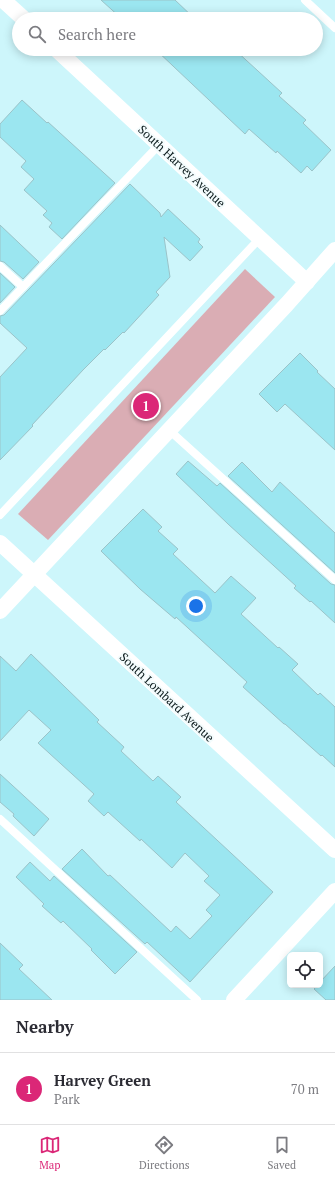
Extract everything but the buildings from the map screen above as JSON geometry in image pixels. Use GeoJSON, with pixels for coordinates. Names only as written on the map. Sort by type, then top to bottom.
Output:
{"type":"FeatureCollection","features":[{"type":"Feature","properties":{"kind":"street"},"geometry":{"type":"LineString","coordinates":[[4,0],[17,12]]}},
{"type":"Feature","properties":{"kind":"street","name":"South Harvey Avenue"},"geometry":{"type":"LineString","coordinates":[[64,56],[307,282]]}},
{"type":"Feature","properties":{"kind":"street"},"geometry":{"type":"LineString","coordinates":[[0,611],[307,282],[335,250]]}},
{"type":"Feature","properties":{"kind":"street","name":"South Lombard Avenue"},"geometry":{"type":"LineString","coordinates":[[0,543],[335,850]]}},
{"type":"Feature","properties":{"kind":"street"},"geometry":{"type":"LineString","coordinates":[[234,1000],[335,892]]}},
{"type":"Feature","properties":{"kind":"lane"},"geometry":{"type":"LineString","coordinates":[[305,0],[318,12]]}},
{"type":"Feature","properties":{"kind":"lane"},"geometry":{"type":"LineString","coordinates":[[323,17],[335,28]]}},
{"type":"Feature","properties":{"kind":"lane"},"geometry":{"type":"LineString","coordinates":[[0,311],[159,145]]}},
{"type":"Feature","properties":{"kind":"lane"},"geometry":{"type":"LineString","coordinates":[[0,515],[260,238]]}},
{"type":"Feature","properties":{"kind":"lane"},"geometry":{"type":"LineString","coordinates":[[0,266],[23,287]]}},
{"type":"Feature","properties":{"kind":"lane"},"geometry":{"type":"LineString","coordinates":[[169,430],[335,580]]}},
{"type":"Feature","properties":{"kind":"lane"},"geometry":{"type":"LineString","coordinates":[[0,818],[197,1000]]}},
{"type":"Feature","properties":{"kind":"shaded area"},"geometry":{"type":"Polygon","coordinates":[[[245,269],[275,297],[48,540],[18,514],[245,269]]]}},
{"type":"Feature","properties":{"kind":"place","name":"Harvey Green"},"geometry":{"type":"Point","coordinates":[146,406]}}]}
